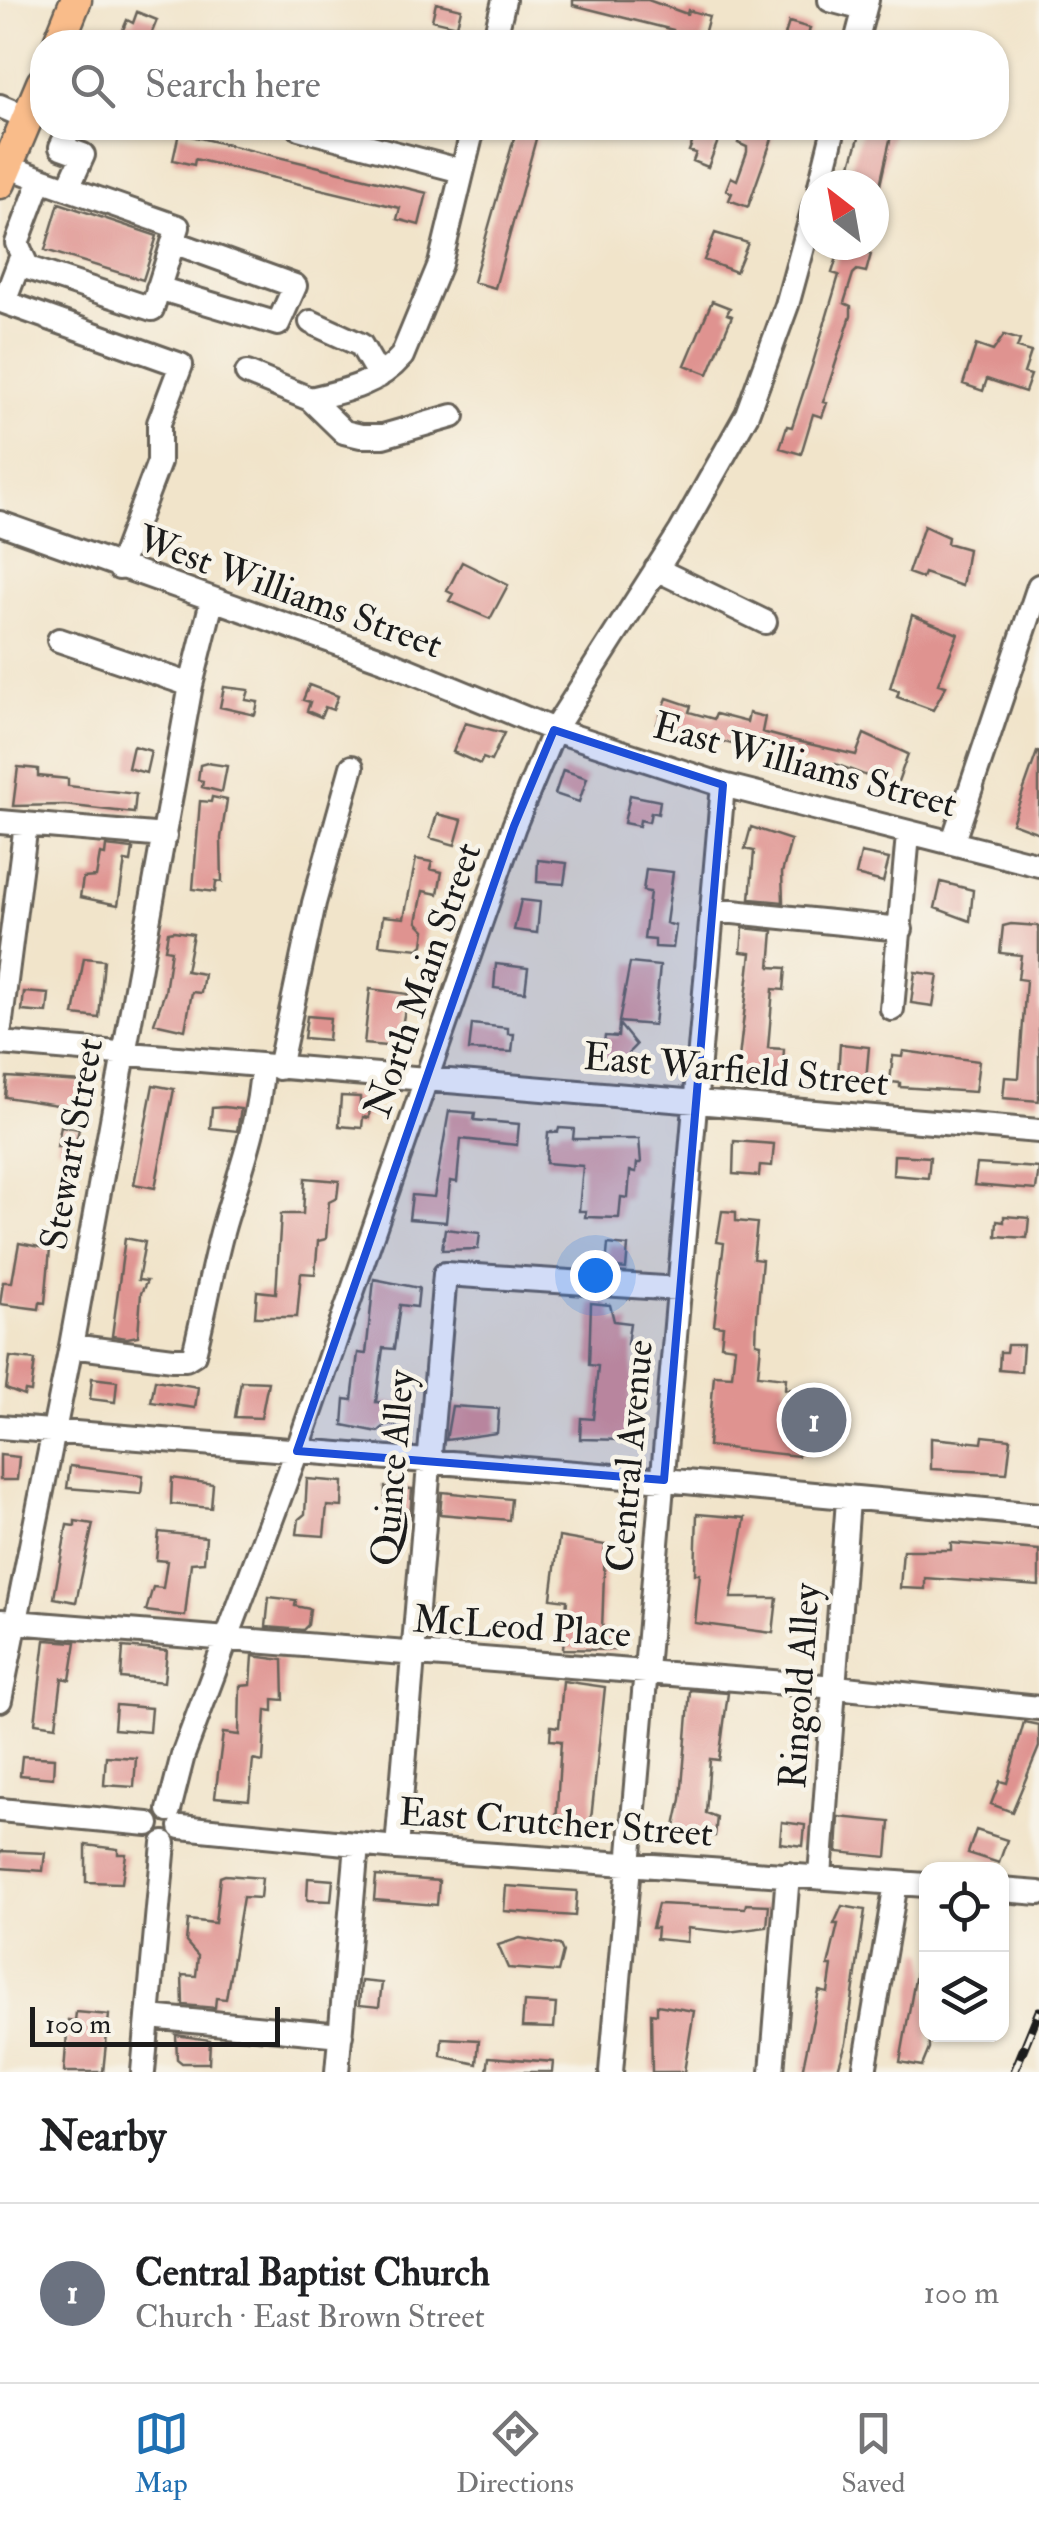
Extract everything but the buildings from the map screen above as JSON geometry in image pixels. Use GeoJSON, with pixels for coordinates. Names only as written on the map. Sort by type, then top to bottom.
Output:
{"type":"FeatureCollection","features":[{"type":"Feature","properties":{"kind":"main road"},"geometry":{"type":"LineString","coordinates":[[64,30],[76,0]]}},
{"type":"Feature","properties":{"kind":"main road"},"geometry":{"type":"LineString","coordinates":[[4,174],[14,112]]}},
{"type":"Feature","properties":{"kind":"street"},"geometry":{"type":"LineString","coordinates":[[497,30],[504,0]]}},
{"type":"Feature","properties":{"kind":"street"},"geometry":{"type":"LineString","coordinates":[[830,0],[866,5],[859,30]]}},
{"type":"Feature","properties":{"kind":"street"},"geometry":{"type":"LineString","coordinates":[[64,140],[61,147],[84,155],[68,188]]}},
{"type":"Feature","properties":{"kind":"street"},"geometry":{"type":"LineString","coordinates":[[345,140],[462,171]]}},
{"type":"Feature","properties":{"kind":"street"},"geometry":{"type":"LineString","coordinates":[[310,400],[357,388],[402,356],[427,304],[470,140]]}},
{"type":"Feature","properties":{"kind":"street"},"geometry":{"type":"LineString","coordinates":[[824,170],[831,140]]}},
{"type":"Feature","properties":{"kind":"street"},"geometry":{"type":"LineString","coordinates":[[4,174],[41,178],[178,226],[152,309],[28,268],[17,243],[41,178]]}},
{"type":"Feature","properties":{"kind":"street"},"geometry":{"type":"LineString","coordinates":[[158,288],[278,324],[295,286],[174,242]]}},
{"type":"Feature","properties":{"kind":"street"},"geometry":{"type":"LineString","coordinates":[[22,255],[4,302],[181,366],[159,423],[159,462],[119,568]]}},
{"type":"Feature","properties":{"kind":"street","name":"North Main Street"},"geometry":{"type":"LineString","coordinates":[[175,1819],[183,1755],[296,1451],[514,826],[554,730],[656,569],[747,414],[799,260]]}},
{"type":"Feature","properties":{"kind":"street"},"geometry":{"type":"LineString","coordinates":[[311,322],[361,345],[379,376]]}},
{"type":"Feature","properties":{"kind":"street"},"geometry":{"type":"LineString","coordinates":[[248,373],[310,400],[344,432],[361,436],[383,436],[452,416]]}},
{"type":"Feature","properties":{"kind":"street","name":"West Williams Street"},"geometry":{"type":"LineString","coordinates":[[0,523],[384,660],[554,730]]}},
{"type":"Feature","properties":{"kind":"street"},"geometry":{"type":"LineString","coordinates":[[656,569],[765,622]]}},
{"type":"Feature","properties":{"kind":"street"},"geometry":{"type":"LineString","coordinates":[[952,841],[1039,586]]}},
{"type":"Feature","properties":{"kind":"street","name":"Stewart Street"},"geometry":{"type":"LineString","coordinates":[[0,1700],[8,1622],[71,1346],[191,685],[212,600]]}},
{"type":"Feature","properties":{"kind":"street"},"geometry":{"type":"LineString","coordinates":[[59,640],[191,685]]}},
{"type":"Feature","properties":{"kind":"street","name":"East Williams Street"},"geometry":{"type":"LineString","coordinates":[[554,730],[723,785],[908,835],[952,841],[1039,865]]}},
{"type":"Feature","properties":{"kind":"street"},"geometry":{"type":"LineString","coordinates":[[71,1346],[186,1360],[194,1354],[224,1227],[352,767]]}},
{"type":"Feature","properties":{"kind":"street","name":"Central Avenue"},"geometry":{"type":"LineString","coordinates":[[611,2072],[723,785]]}},
{"type":"Feature","properties":{"kind":"street"},"geometry":{"type":"LineString","coordinates":[[0,822],[165,836]]}},
{"type":"Feature","properties":{"kind":"street"},"geometry":{"type":"LineString","coordinates":[[0,1028],[26,824]]}},
{"type":"Feature","properties":{"kind":"street"},"geometry":{"type":"LineString","coordinates":[[892,1009],[908,835]]}},
{"type":"Feature","properties":{"kind":"street"},"geometry":{"type":"LineString","coordinates":[[713,910],[901,930]]}},
{"type":"Feature","properties":{"kind":"street","name":"East Warfield Street"},"geometry":{"type":"LineString","coordinates":[[0,1043],[406,1081],[428,1078],[1039,1132]]}},
{"type":"Feature","properties":{"kind":"street","name":"Quince Alley"},"geometry":{"type":"LineString","coordinates":[[397,1848],[445,1274],[679,1289]]}},
{"type":"Feature","properties":{"kind":"street"},"geometry":{"type":"LineString","coordinates":[[0,1427],[664,1480],[1039,1515]]}},
{"type":"Feature","properties":{"kind":"street","name":"Ringold Alley"},"geometry":{"type":"LineString","coordinates":[[820,1876],[848,1500]]}},
{"type":"Feature","properties":{"kind":"street","name":"McLeod Place"},"geometry":{"type":"LineString","coordinates":[[8,1622],[836,1687],[1039,1708]]}},
{"type":"Feature","properties":{"kind":"street"},"geometry":{"type":"LineString","coordinates":[[0,1810],[148,1824]]}},
{"type":"Feature","properties":{"kind":"street"},"geometry":{"type":"LineString","coordinates":[[153,1814],[175,1819],[178,1836],[164,1843],[152,1837],[148,1824],[153,1814]]}},
{"type":"Feature","properties":{"kind":"street","name":"East Crutcher Street"},"geometry":{"type":"LineString","coordinates":[[175,1819],[397,1848],[919,1885]]}},
{"type":"Feature","properties":{"kind":"street"},"geometry":{"type":"LineString","coordinates":[[144,2072],[164,1843]]}},
{"type":"Feature","properties":{"kind":"street"},"geometry":{"type":"LineString","coordinates":[[338,2072],[356,1844]]}},
{"type":"Feature","properties":{"kind":"street"},"geometry":{"type":"LineString","coordinates":[[772,2072],[788,1874]]}},
{"type":"Feature","properties":{"kind":"street"},"geometry":{"type":"LineString","coordinates":[[864,2072],[896,1883]]}},
{"type":"Feature","properties":{"kind":"street"},"geometry":{"type":"LineString","coordinates":[[1009,1889],[1037,1887]]}},
{"type":"Feature","properties":{"kind":"street"},"geometry":{"type":"LineString","coordinates":[[149,2016],[341,2034]]}},
{"type":"Feature","properties":{"kind":"highlighted area"},"geometry":{"type":"Polygon","coordinates":[[[554,730],[723,785],[664,1480],[297,1451],[514,826],[554,730]]]}},
{"type":"Feature","properties":{"kind":"railway"},"geometry":{"type":"LineString","coordinates":[[1014,2072],[1039,2011]]}},
{"type":"Feature","properties":{"kind":"place","name":"Central Baptist Church"},"geometry":{"type":"Point","coordinates":[814,1420]}}]}
